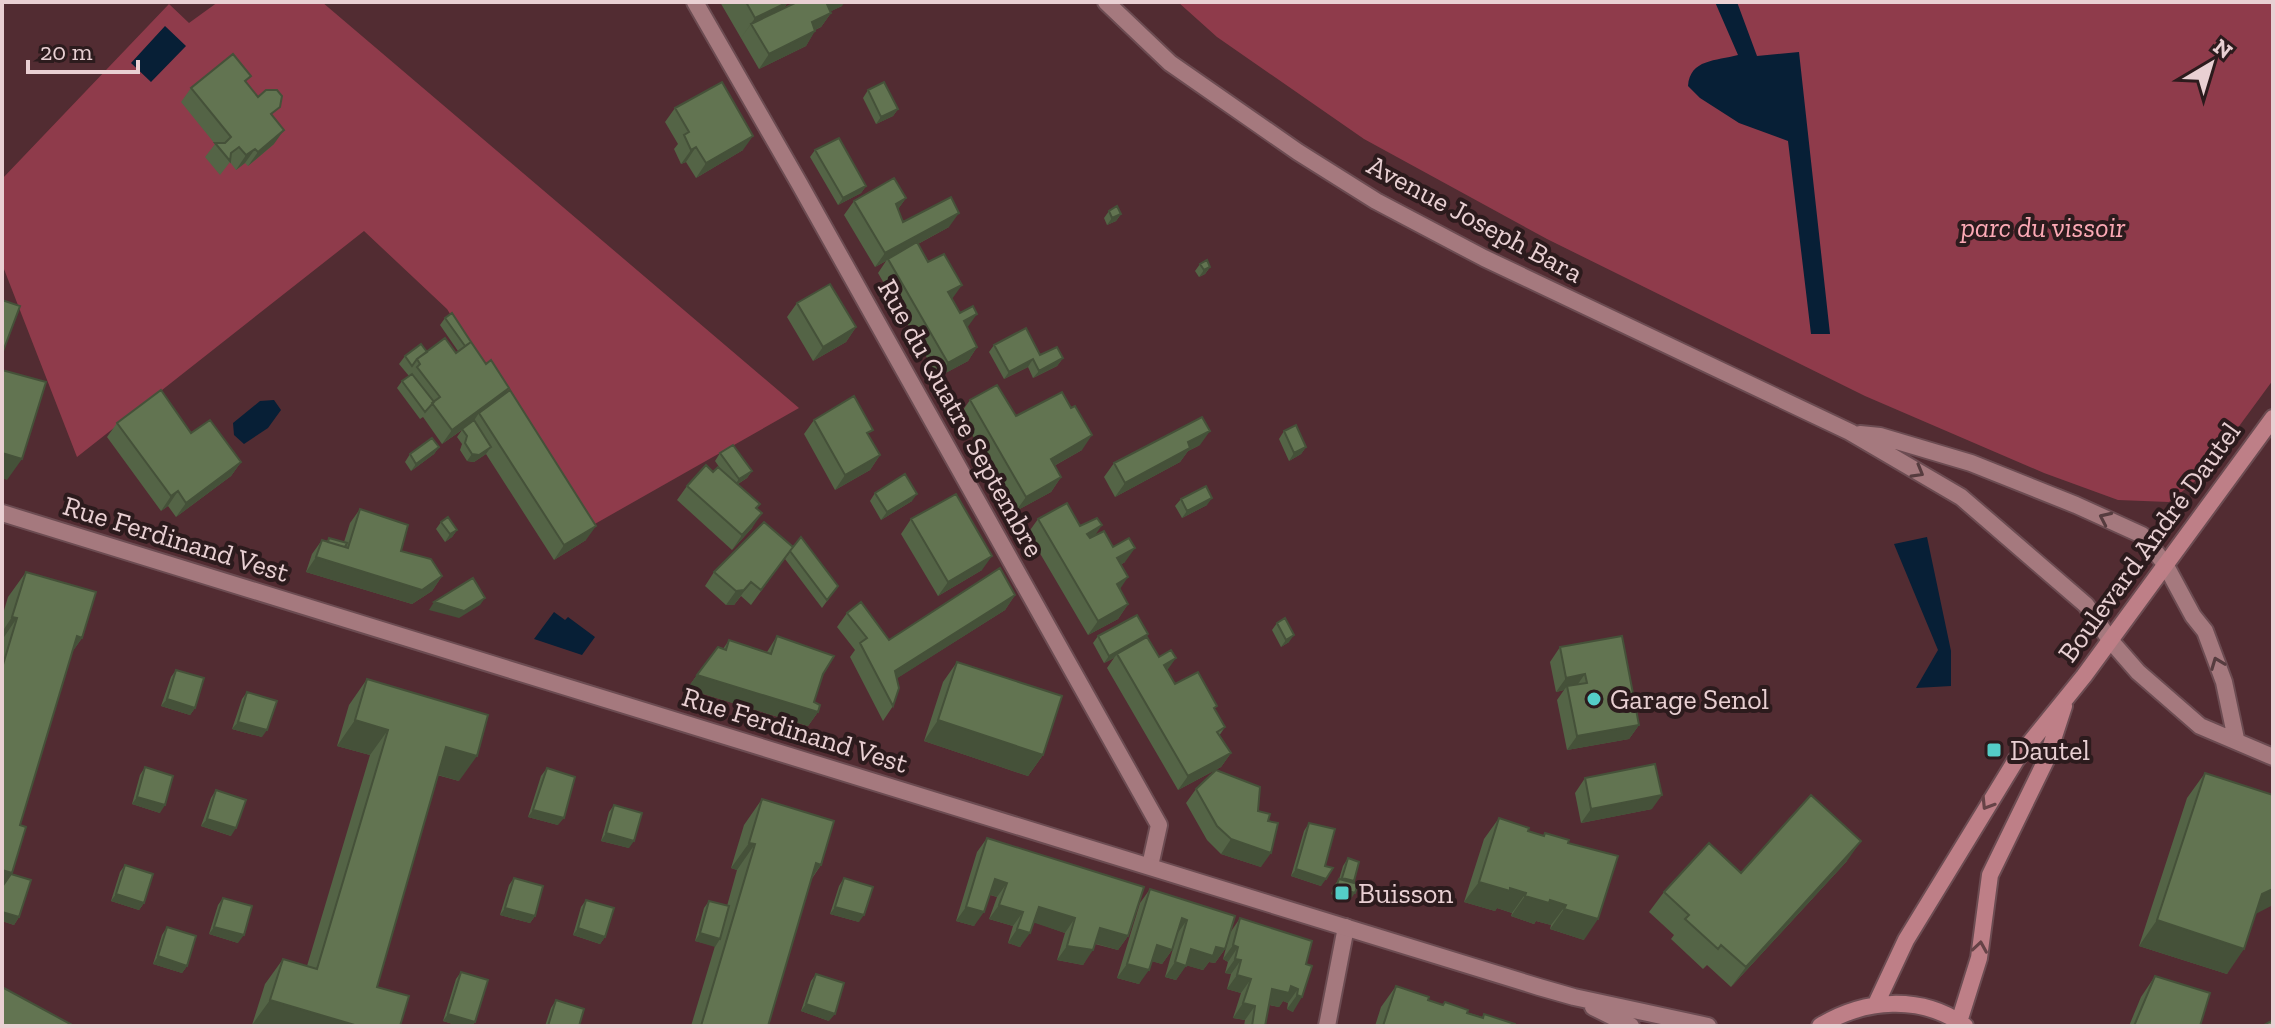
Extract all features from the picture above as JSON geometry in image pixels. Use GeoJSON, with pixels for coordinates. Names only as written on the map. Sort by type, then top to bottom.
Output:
{"type":"FeatureCollection","features":[{"type":"Feature","properties":{"kind":"main road","name":"Boulevard André Dautel"},"geometry":{"type":"LineString","coordinates":[[1876,1004],[1906,940],[2016,760],[2110,640],[2273,418]]}},
{"type":"Feature","properties":{"kind":"main road","name":"Boulevard André Dautel"},"geometry":{"type":"LineString","coordinates":[[1962,1024],[1979,958],[1990,875],[2047,758],[2067,697]]}},
{"type":"Feature","properties":{"kind":"main road"},"geometry":{"type":"LineString","coordinates":[[1820,1026],[1847,1012],[1876,1004],[1919,1006],[1962,1024]]}},
{"type":"Feature","properties":{"kind":"street","name":"Rue du Quatre Septembre"},"geometry":{"type":"LineString","coordinates":[[695,2],[1159,825],[1150,866]]}},
{"type":"Feature","properties":{"kind":"street","name":"Avenue Joseph Bara"},"geometry":{"type":"LineString","coordinates":[[1106,2],[1170,63],[1298,152],[1376,201],[1484,258],[1850,432],[1961,497],[2086,605],[2110,640],[2138,672],[2200,726],[2273,757]]}},
{"type":"Feature","properties":{"kind":"street","name":"Avenue Joseph Bara"},"geometry":{"type":"LineString","coordinates":[[1850,432],[1880,436],[1971,463],[2142,535],[2165,564],[2187,607],[2205,631],[2224,682],[2236,739]]}},
{"type":"Feature","properties":{"kind":"street","name":"Rue Ferdinand Vest"},"geometry":{"type":"LineString","coordinates":[[2,513],[1574,997],[1708,1026]]}},
{"type":"Feature","properties":{"kind":"street"},"geometry":{"type":"LineString","coordinates":[[1327,1026],[1346,927]]}},
{"type":"Feature","properties":{"kind":"street","name":"Rue Ferdinand Vest"},"geometry":{"type":"LineString","coordinates":[[1574,997],[1631,1026]]}},
{"type":"Feature","properties":{"kind":"green space"},"geometry":{"type":"Polygon","coordinates":[[[218,2],[322,2],[799,408],[586,529],[447,309],[364,231],[77,457],[2,264],[2,179],[169,4],[189,23],[218,2]]]}},
{"type":"Feature","properties":{"kind":"green space","name":"parc du vissoir"},"geometry":{"type":"Polygon","coordinates":[[[1178,2],[2273,2],[2273,380],[2204,474],[2169,502],[2118,500],[2044,473],[1865,396],[1547,239],[1364,139],[1217,37],[1178,2]]]}},
{"type":"Feature","properties":{"kind":"water"},"geometry":{"type":"Polygon","coordinates":[[[1715,2],[1737,2],[1757,56],[1799,52],[1830,334],[1811,334],[1788,141],[1739,123],[1700,98],[1688,86],[1690,77],[1699,66],[1738,55],[1715,2]]]}},
{"type":"Feature","properties":{"kind":"water"},"geometry":{"type":"Polygon","coordinates":[[[165,26],[186,46],[151,82],[131,63],[165,26]]]}},
{"type":"Feature","properties":{"kind":"water"},"geometry":{"type":"Polygon","coordinates":[[[274,400],[281,410],[268,428],[244,444],[234,435],[233,423],[260,401],[274,400]]]}},
{"type":"Feature","properties":{"kind":"water"},"geometry":{"type":"Polygon","coordinates":[[[1927,537],[1951,651],[1951,686],[1916,688],[1938,650],[1894,544],[1927,537]]]}},
{"type":"Feature","properties":{"kind":"water"},"geometry":{"type":"Polygon","coordinates":[[[554,612],[565,620],[568,617],[595,637],[582,655],[534,639],[554,612]]]}},
{"type":"Feature","properties":{"kind":"building"},"geometry":{"type":"Polygon","coordinates":[[[746,2],[788,2],[755,18],[746,2]]]}},
{"type":"Feature","properties":{"kind":"building"},"geometry":{"type":"Polygon","coordinates":[[[797,2],[830,2],[827,4],[831,13],[812,22],[815,31],[769,54],[751,24],[797,2]]]}},
{"type":"Feature","properties":{"kind":"building"},"geometry":{"type":"Polygon","coordinates":[[[233,54],[251,76],[245,81],[258,97],[266,90],[277,90],[282,96],[280,107],[271,114],[284,130],[258,152],[255,149],[246,155],[239,147],[231,153],[230,161],[215,143],[225,143],[231,137],[191,88],[233,54]]]}},
{"type":"Feature","properties":{"kind":"building"},"geometry":{"type":"Polygon","coordinates":[[[722,82],[753,136],[706,163],[696,147],[691,150],[684,135],[689,132],[675,108],[722,82]]]}},
{"type":"Feature","properties":{"kind":"building"},"geometry":{"type":"Polygon","coordinates":[[[884,82],[898,109],[881,117],[868,90],[884,82]]]}},
{"type":"Feature","properties":{"kind":"building"},"geometry":{"type":"Polygon","coordinates":[[[839,138],[866,186],[843,198],[815,150],[839,138]]]}},
{"type":"Feature","properties":{"kind":"building"},"geometry":{"type":"Polygon","coordinates":[[[894,178],[906,198],[896,204],[903,222],[951,197],[959,213],[885,253],[854,201],[894,178]]]}},
{"type":"Feature","properties":{"kind":"building"},"geometry":{"type":"Polygon","coordinates":[[[1117,206],[1121,214],[1112,218],[1109,211],[1117,206]]]}},
{"type":"Feature","properties":{"kind":"building"},"geometry":{"type":"Polygon","coordinates":[[[917,242],[928,262],[944,254],[962,285],[948,292],[960,313],[973,306],[977,314],[964,321],[977,347],[948,363],[888,259],[917,242]]]}},
{"type":"Feature","properties":{"kind":"building"},"geometry":{"type":"Polygon","coordinates":[[[1207,260],[1210,267],[1204,270],[1200,264],[1207,260]]]}},
{"type":"Feature","properties":{"kind":"building"},"geometry":{"type":"Polygon","coordinates":[[[830,284],[856,327],[823,347],[797,303],[830,284]]]}},
{"type":"Feature","properties":{"kind":"building"},"geometry":{"type":"Polygon","coordinates":[[[2,300],[20,306],[2,354],[2,300]]]}},
{"type":"Feature","properties":{"kind":"building"},"geometry":{"type":"Polygon","coordinates":[[[452,313],[471,342],[465,346],[445,318],[452,313]]]}},
{"type":"Feature","properties":{"kind":"building"},"geometry":{"type":"Polygon","coordinates":[[[1026,328],[1040,355],[1057,347],[1063,358],[1039,371],[1033,359],[1009,372],[994,345],[1026,328]]]}},
{"type":"Feature","properties":{"kind":"building"},"geometry":{"type":"Polygon","coordinates":[[[445,338],[456,353],[471,342],[486,364],[491,360],[509,388],[452,430],[432,403],[440,397],[417,367],[420,364],[417,359],[445,338]]]}},
{"type":"Feature","properties":{"kind":"building"},"geometry":{"type":"Polygon","coordinates":[[[421,344],[427,352],[412,366],[405,356],[421,344]]]}},
{"type":"Feature","properties":{"kind":"building"},"geometry":{"type":"Polygon","coordinates":[[[2,370],[46,382],[22,459],[2,453],[2,370]]]}},
{"type":"Feature","properties":{"kind":"building"},"geometry":{"type":"Polygon","coordinates":[[[412,374],[434,402],[425,412],[402,381],[412,374]]]}},
{"type":"Feature","properties":{"kind":"building"},"geometry":{"type":"Polygon","coordinates":[[[997,385],[1016,416],[1062,392],[1071,408],[1075,406],[1092,435],[1051,459],[1061,477],[1026,497],[970,400],[997,385]]]}},
{"type":"Feature","properties":{"kind":"building"},"geometry":{"type":"Polygon","coordinates":[[[161,390],[191,433],[210,420],[241,462],[186,503],[178,491],[171,496],[117,423],[161,390]]]}},
{"type":"Feature","properties":{"kind":"building"},"geometry":{"type":"Polygon","coordinates":[[[510,390],[596,526],[564,545],[479,413],[510,390]]]}},
{"type":"Feature","properties":{"kind":"building"},"geometry":{"type":"Polygon","coordinates":[[[854,396],[873,430],[867,433],[880,455],[845,475],[814,420],[854,396]]]}},
{"type":"Feature","properties":{"kind":"building"},"geometry":{"type":"Polygon","coordinates":[[[1202,417],[1210,431],[1188,442],[1190,448],[1125,483],[1114,463],[1202,417]]]}},
{"type":"Feature","properties":{"kind":"building"},"geometry":{"type":"Polygon","coordinates":[[[474,420],[491,447],[479,455],[472,454],[465,443],[467,436],[462,429],[474,420]]]}},
{"type":"Feature","properties":{"kind":"building"},"geometry":{"type":"Polygon","coordinates":[[[1296,425],[1306,447],[1294,453],[1284,431],[1296,425]]]}},
{"type":"Feature","properties":{"kind":"building"},"geometry":{"type":"Polygon","coordinates":[[[432,438],[439,447],[416,464],[410,454],[432,438]]]}},
{"type":"Feature","properties":{"kind":"building"},"geometry":{"type":"Polygon","coordinates":[[[733,445],[752,471],[739,479],[720,453],[733,445]]]}},
{"type":"Feature","properties":{"kind":"building"},"geometry":{"type":"Polygon","coordinates":[[[706,465],[713,472],[718,467],[760,504],[756,508],[762,513],[742,535],[687,486],[706,465]]]}},
{"type":"Feature","properties":{"kind":"building"},"geometry":{"type":"Polygon","coordinates":[[[905,474],[917,494],[887,512],[875,493],[905,474]]]}},
{"type":"Feature","properties":{"kind":"building"},"geometry":{"type":"Polygon","coordinates":[[[1206,486],[1212,498],[1187,511],[1181,499],[1206,486]]]}},
{"type":"Feature","properties":{"kind":"building"},"geometry":{"type":"Polygon","coordinates":[[[956,494],[992,556],[948,582],[911,519],[956,494]]]}},
{"type":"Feature","properties":{"kind":"building"},"geometry":{"type":"Polygon","coordinates":[[[1067,503],[1080,526],[1097,518],[1102,525],[1087,534],[1090,538],[1104,531],[1113,547],[1129,538],[1135,548],[1117,558],[1128,577],[1117,584],[1128,604],[1098,621],[1038,519],[1067,503]]]}},
{"type":"Feature","properties":{"kind":"building"},"geometry":{"type":"Polygon","coordinates":[[[360,509],[408,525],[401,551],[431,559],[442,576],[422,590],[316,557],[322,540],[348,548],[360,509]]]}},
{"type":"Feature","properties":{"kind":"building"},"geometry":{"type":"Polygon","coordinates":[[[448,517],[457,530],[450,534],[441,522],[448,517]]]}},
{"type":"Feature","properties":{"kind":"building"},"geometry":{"type":"Polygon","coordinates":[[[764,522],[793,547],[761,590],[751,582],[744,590],[736,591],[714,572],[764,522]]]}},
{"type":"Feature","properties":{"kind":"building"},"geometry":{"type":"Polygon","coordinates":[[[801,537],[838,586],[827,600],[790,551],[801,537]]]}},
{"type":"Feature","properties":{"kind":"building"},"geometry":{"type":"Polygon","coordinates":[[[329,538],[347,543],[345,547],[328,542],[329,538]]]}},
{"type":"Feature","properties":{"kind":"building"},"geometry":{"type":"Polygon","coordinates":[[[1000,568],[1015,595],[895,671],[899,688],[893,706],[860,643],[867,638],[847,613],[861,602],[889,640],[1000,568]]]}},
{"type":"Feature","properties":{"kind":"building"},"geometry":{"type":"Polygon","coordinates":[[[26,572],[96,592],[82,638],[77,636],[20,825],[26,827],[12,873],[2,870],[2,668],[17,618],[12,617],[26,572]]]}},
{"type":"Feature","properties":{"kind":"building"},"geometry":{"type":"Polygon","coordinates":[[[473,578],[485,598],[464,611],[434,602],[473,578]]]}},
{"type":"Feature","properties":{"kind":"building"},"geometry":{"type":"Polygon","coordinates":[[[1137,615],[1148,634],[1109,656],[1098,636],[1137,615]]]}},
{"type":"Feature","properties":{"kind":"building"},"geometry":{"type":"Polygon","coordinates":[[[1285,618],[1294,635],[1286,640],[1277,623],[1285,618]]]}},
{"type":"Feature","properties":{"kind":"building"},"geometry":{"type":"Polygon","coordinates":[[[777,636],[834,656],[823,674],[814,702],[820,705],[818,712],[697,675],[718,647],[726,650],[729,640],[771,654],[777,636]]]}},
{"type":"Feature","properties":{"kind":"building","name":"Garage Senol"},"geometry":{"type":"Polygon","coordinates":[[[1622,636],[1639,725],[1577,736],[1567,686],[1587,683],[1585,674],[1566,678],[1560,647],[1622,636]]]}},
{"type":"Feature","properties":{"kind":"building"},"geometry":{"type":"Polygon","coordinates":[[[1147,637],[1159,657],[1171,650],[1176,658],[1164,665],[1175,684],[1198,672],[1225,727],[1217,732],[1231,753],[1188,776],[1117,654],[1147,637]]]}},
{"type":"Feature","properties":{"kind":"building"},"geometry":{"type":"Polygon","coordinates":[[[957,662],[1062,696],[1043,755],[938,720],[957,662]]]}},
{"type":"Feature","properties":{"kind":"building"},"geometry":{"type":"Polygon","coordinates":[[[176,670],[204,678],[195,708],[167,699],[176,670]]]}},
{"type":"Feature","properties":{"kind":"building"},"geometry":{"type":"Polygon","coordinates":[[[367,679],[488,715],[477,756],[446,747],[377,987],[409,996],[400,1026],[358,1026],[270,1000],[283,959],[317,969],[388,730],[355,720],[367,679]]]}},
{"type":"Feature","properties":{"kind":"building"},"geometry":{"type":"Polygon","coordinates":[[[247,692],[277,701],[267,730],[238,722],[247,692]]]}},
{"type":"Feature","properties":{"kind":"building"},"geometry":{"type":"Polygon","coordinates":[[[1655,764],[1662,795],[1591,809],[1585,778],[1655,764]]]}},
{"type":"Feature","properties":{"kind":"building"},"geometry":{"type":"Polygon","coordinates":[[[145,767],[173,776],[165,805],[137,797],[145,767]]]}},
{"type":"Feature","properties":{"kind":"building"},"geometry":{"type":"Polygon","coordinates":[[[547,768],[575,777],[564,818],[533,810],[547,768]]]}},
{"type":"Feature","properties":{"kind":"building"},"geometry":{"type":"Polygon","coordinates":[[[1216,770],[1260,787],[1258,811],[1270,814],[1268,821],[1278,823],[1271,853],[1231,839],[1217,826],[1196,789],[1216,770]]]}},
{"type":"Feature","properties":{"kind":"building"},"geometry":{"type":"Polygon","coordinates":[[[2205,773],[2273,795],[2273,889],[2262,894],[2244,949],[2157,920],[2205,773]]]}},
{"type":"Feature","properties":{"kind":"building"},"geometry":{"type":"Polygon","coordinates":[[[216,790],[246,800],[236,828],[207,819],[216,790]]]}},
{"type":"Feature","properties":{"kind":"building"},"geometry":{"type":"Polygon","coordinates":[[[1811,795],[1861,841],[1746,967],[1721,945],[1718,949],[1685,919],[1689,915],[1664,892],[1709,843],[1741,873],[1811,795]]]}},
{"type":"Feature","properties":{"kind":"building"},"geometry":{"type":"Polygon","coordinates":[[[762,799],[834,821],[821,865],[816,863],[768,1026],[701,1026],[755,844],[749,843],[762,799]]]}},
{"type":"Feature","properties":{"kind":"building"},"geometry":{"type":"Polygon","coordinates":[[[614,805],[642,813],[634,841],[606,833],[614,805]]]}},
{"type":"Feature","properties":{"kind":"building"},"geometry":{"type":"Polygon","coordinates":[[[1499,818],[1529,828],[1528,831],[1544,836],[1545,833],[1569,840],[1568,843],[1618,856],[1598,919],[1564,909],[1566,905],[1550,900],[1549,903],[1510,888],[1510,891],[1479,882],[1499,818]]]}},
{"type":"Feature","properties":{"kind":"building"},"geometry":{"type":"Polygon","coordinates":[[[1309,823],[1335,829],[1325,866],[1333,868],[1326,879],[1296,869],[1309,823]]]}},
{"type":"Feature","properties":{"kind":"building"},"geometry":{"type":"Polygon","coordinates":[[[987,838],[1144,887],[1128,936],[1100,928],[1093,950],[1067,946],[1075,918],[1039,907],[1030,933],[1017,929],[1023,912],[999,905],[1007,883],[995,879],[984,912],[966,907],[987,838]]]}},
{"type":"Feature","properties":{"kind":"building"},"geometry":{"type":"Polygon","coordinates":[[[1348,858],[1359,862],[1354,881],[1342,878],[1348,858]]]}},
{"type":"Feature","properties":{"kind":"building"},"geometry":{"type":"Polygon","coordinates":[[[125,865],[153,874],[144,903],[116,894],[125,865]]]}},
{"type":"Feature","properties":{"kind":"building"},"geometry":{"type":"Polygon","coordinates":[[[11,874],[31,880],[19,917],[2,912],[2,887],[11,874]]]}},
{"type":"Feature","properties":{"kind":"building"},"geometry":{"type":"Polygon","coordinates":[[[514,878],[543,886],[535,916],[505,908],[514,878]]]}},
{"type":"Feature","properties":{"kind":"building"},"geometry":{"type":"Polygon","coordinates":[[[844,878],[873,887],[864,915],[835,907],[844,878]]]}},
{"type":"Feature","properties":{"kind":"building"},"geometry":{"type":"Polygon","coordinates":[[[1339,879],[1358,884],[1355,893],[1336,887],[1339,879]]]}},
{"type":"Feature","properties":{"kind":"building"},"geometry":{"type":"Polygon","coordinates":[[[1150,889],[1235,916],[1225,949],[1216,947],[1213,956],[1191,949],[1186,966],[1175,962],[1187,920],[1182,918],[1172,950],[1157,945],[1149,970],[1127,964],[1150,889]]]}},
{"type":"Feature","properties":{"kind":"building"},"geometry":{"type":"Polygon","coordinates":[[[223,898],[252,906],[244,935],[214,927],[223,898]]]}},
{"type":"Feature","properties":{"kind":"building"},"geometry":{"type":"Polygon","coordinates":[[[586,900],[614,908],[605,937],[578,928],[586,900]]]}},
{"type":"Feature","properties":{"kind":"building"},"geometry":{"type":"Polygon","coordinates":[[[709,901],[729,906],[720,939],[700,933],[709,901]]]}},
{"type":"Feature","properties":{"kind":"building"},"geometry":{"type":"Polygon","coordinates":[[[1240,918],[1312,941],[1306,964],[1312,966],[1302,997],[1297,995],[1298,989],[1291,986],[1289,993],[1272,989],[1265,1026],[1252,1026],[1255,1006],[1243,1003],[1251,979],[1237,975],[1241,960],[1235,959],[1238,947],[1233,945],[1240,918]]]}},
{"type":"Feature","properties":{"kind":"building"},"geometry":{"type":"Polygon","coordinates":[[[167,927],[196,936],[187,966],[158,956],[167,927]]]}},
{"type":"Feature","properties":{"kind":"building"},"geometry":{"type":"Polygon","coordinates":[[[461,972],[488,980],[475,1022],[448,1014],[461,972]]]}},
{"type":"Feature","properties":{"kind":"building"},"geometry":{"type":"Polygon","coordinates":[[[816,974],[844,983],[835,1014],[806,1004],[816,974]]]}},
{"type":"Feature","properties":{"kind":"building"},"geometry":{"type":"Polygon","coordinates":[[[2155,976],[2210,993],[2200,1026],[2134,1026],[2155,976]]]}},
{"type":"Feature","properties":{"kind":"building"},"geometry":{"type":"Polygon","coordinates":[[[1396,986],[1429,997],[1428,1000],[1443,1005],[1445,1002],[1468,1010],[1467,1013],[1483,1018],[1484,1014],[1515,1026],[1383,1026],[1396,986]]]}},
{"type":"Feature","properties":{"kind":"building"},"geometry":{"type":"Polygon","coordinates":[[[2,987],[74,1026],[2,1026],[2,987]]]}},
{"type":"Feature","properties":{"kind":"building"},"geometry":{"type":"Polygon","coordinates":[[[556,1000],[584,1009],[579,1026],[548,1026],[556,1000]]]}},
{"type":"Feature","properties":{"kind":"place","name":"Garage Senol"},"geometry":{"type":"Point","coordinates":[1594,699]}},
{"type":"Feature","properties":{"kind":"place","name":"Dautel"},"geometry":{"type":"Point","coordinates":[1994,750]}},
{"type":"Feature","properties":{"kind":"place","name":"Buisson"},"geometry":{"type":"Point","coordinates":[1342,893]}}]}
